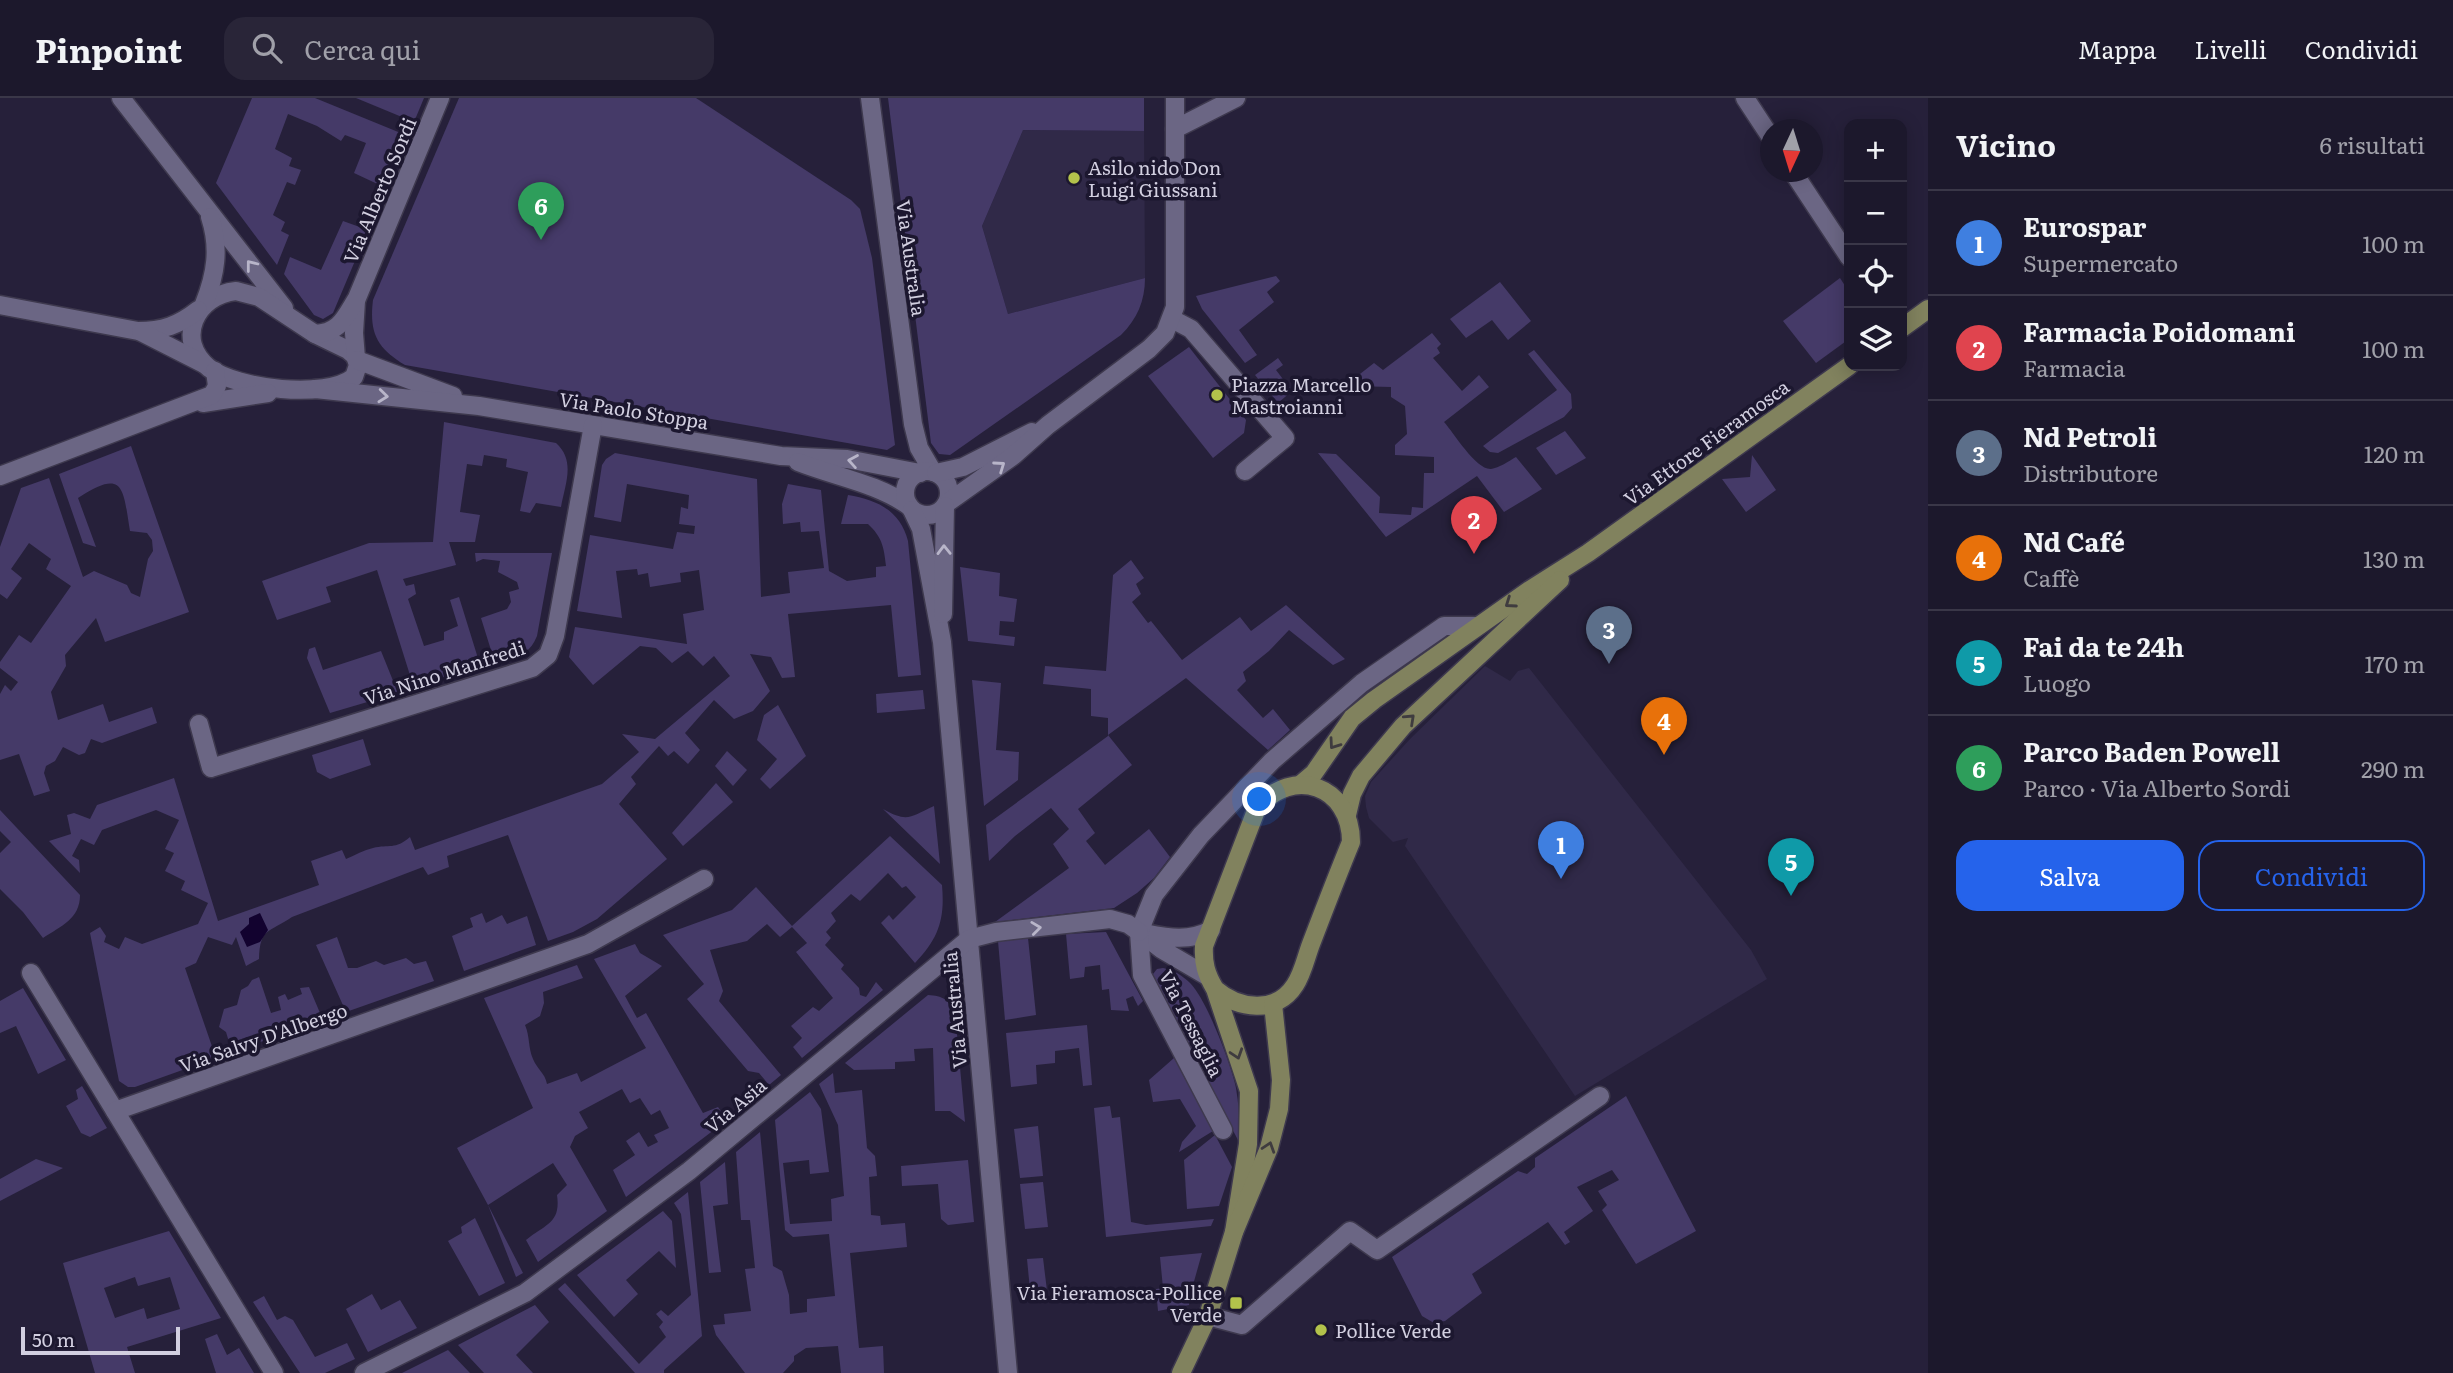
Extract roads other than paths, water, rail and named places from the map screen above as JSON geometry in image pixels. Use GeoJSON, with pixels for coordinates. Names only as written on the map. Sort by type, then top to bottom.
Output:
{"type":"FeatureCollection","features":[{"type":"Feature","properties":{"kind":"main road"},"geometry":{"type":"LineString","coordinates":[[1907,324],[1928,309]]}},
{"type":"Feature","properties":{"kind":"main road","name":"Via Ettore Fieramosca"},"geometry":{"type":"LineString","coordinates":[[1588,553],[1844,370]]}},
{"type":"Feature","properties":{"kind":"main road"},"geometry":{"type":"LineString","coordinates":[[1234,1233],[1248,1144],[1249,1091],[1203,961],[1204,946],[1257,808],[1278,790],[1301,784],[1314,773],[1352,718],[1374,700],[1528,591],[1588,553]]}},
{"type":"Feature","properties":{"kind":"main road"},"geometry":{"type":"LineString","coordinates":[[1347,815],[1352,794],[1361,776],[1403,726],[1588,553]]}},
{"type":"Feature","properties":{"kind":"main road"},"geometry":{"type":"LineString","coordinates":[[1211,982],[1227,999],[1256,1007],[1273,1004],[1295,985],[1350,842],[1351,828],[1347,815],[1330,794],[1301,784]]}},
{"type":"Feature","properties":{"kind":"main road"},"geometry":{"type":"LineString","coordinates":[[1181,1373],[1208,1316],[1234,1233],[1269,1148],[1279,1109],[1281,1080],[1273,1004]]}},
{"type":"Feature","properties":{"kind":"street"},"geometry":{"type":"LineString","coordinates":[[121,98],[293,319]]}},
{"type":"Feature","properties":{"kind":"street","name":"Via Alberto Sordi"},"geometry":{"type":"LineString","coordinates":[[315,334],[333,331],[357,298],[440,98]]}},
{"type":"Feature","properties":{"kind":"street","name":"Via Australia"},"geometry":{"type":"LineString","coordinates":[[870,98],[921,474]]}},
{"type":"Feature","properties":{"kind":"street"},"geometry":{"type":"LineString","coordinates":[[781,456],[831,475],[873,485],[926,516],[933,515],[1013,457],[1048,425],[1149,349],[1165,333],[1175,307],[1175,98]]}},
{"type":"Feature","properties":{"kind":"street"},"geometry":{"type":"LineString","coordinates":[[1175,129],[1236,98]]}},
{"type":"Feature","properties":{"kind":"street"},"geometry":{"type":"LineString","coordinates":[[1745,98],[1760,121]]}},
{"type":"Feature","properties":{"kind":"street"},"geometry":{"type":"LineString","coordinates":[[1800,182],[1844,249]]}},
{"type":"Feature","properties":{"kind":"street"},"geometry":{"type":"LineString","coordinates":[[0,476],[189,405],[215,391],[218,380],[212,369],[201,359],[192,337],[193,325],[215,270],[216,234],[208,210]]}},
{"type":"Feature","properties":{"kind":"street","name":"Via Paolo Stoppa"},"geometry":{"type":"LineString","coordinates":[[138,331],[170,328],[225,292],[236,291],[259,297],[315,334],[348,350],[357,359],[479,406]]}},
{"type":"Feature","properties":{"kind":"street","name":"Via Alberto Sordi"},"geometry":{"type":"LineString","coordinates":[[357,298],[354,326],[357,359]]}},
{"type":"Feature","properties":{"kind":"street"},"geometry":{"type":"LineString","coordinates":[[0,306],[138,331],[212,369],[263,388],[295,390]]}},
{"type":"Feature","properties":{"kind":"street"},"geometry":{"type":"LineString","coordinates":[[1172,319],[1191,329],[1285,438],[1245,471]]}},
{"type":"Feature","properties":{"kind":"street"},"geometry":{"type":"LineString","coordinates":[[189,405],[315,389],[351,380],[356,374],[357,359]]}},
{"type":"Feature","properties":{"kind":"street","name":"Via Paolo Stoppa"},"geometry":{"type":"LineString","coordinates":[[315,389],[479,406],[781,456]]}},
{"type":"Feature","properties":{"kind":"street","name":"Via Nino Manfredi"},"geometry":{"type":"LineString","coordinates":[[199,724],[211,768],[532,668],[548,655],[555,636],[593,425]]}},
{"type":"Feature","properties":{"kind":"street"},"geometry":{"type":"LineString","coordinates":[[942,642],[921,529],[906,499],[921,474],[963,467],[996,448],[1048,425]]}},
{"type":"Feature","properties":{"kind":"street"},"geometry":{"type":"LineString","coordinates":[[781,456],[847,459],[921,474],[948,486],[942,642]]}},
{"type":"Feature","properties":{"kind":"street"},"geometry":{"type":"LineString","coordinates":[[1139,932],[1154,895],[1201,835],[1272,761],[1362,683],[1433,632],[1444,626],[1478,626]]}},
{"type":"Feature","properties":{"kind":"street","name":"Via Australia"},"geometry":{"type":"LineString","coordinates":[[942,642],[1009,1373]]}},
{"type":"Feature","properties":{"kind":"street","name":"Via Salvy D'Albergo"},"geometry":{"type":"LineString","coordinates":[[115,1111],[588,944],[704,879]]}},
{"type":"Feature","properties":{"kind":"street","name":"Via Asia"},"geometry":{"type":"LineString","coordinates":[[363,1373],[525,1293],[689,1171],[969,939],[996,932],[1110,919],[1128,923],[1139,932]]}},
{"type":"Feature","properties":{"kind":"street"},"geometry":{"type":"LineString","coordinates":[[1139,932],[1185,939],[1210,930]]}},
{"type":"Feature","properties":{"kind":"street"},"geometry":{"type":"LineString","coordinates":[[1139,932],[1211,982]]}},
{"type":"Feature","properties":{"kind":"street","name":"Via Tessaglia"},"geometry":{"type":"LineString","coordinates":[[1139,932],[1142,975],[1223,1130]]}},
{"type":"Feature","properties":{"kind":"street"},"geometry":{"type":"LineString","coordinates":[[31,973],[274,1373]]}},
{"type":"Feature","properties":{"kind":"street"},"geometry":{"type":"LineString","coordinates":[[1208,1316],[1242,1325],[1350,1231],[1377,1250],[1600,1096]]}},
{"type":"Feature","properties":{"kind":"place","name":"Asilo nido Don Luigi Giussani"},"geometry":{"type":"Point","coordinates":[1074,178]}},
{"type":"Feature","properties":{"kind":"place","name":"Parco Baden Powell"},"geometry":{"type":"Point","coordinates":[541,240]}},
{"type":"Feature","properties":{"kind":"place","name":"Piazza Marcello Mastroianni"},"geometry":{"type":"Point","coordinates":[1217,395]}},
{"type":"Feature","properties":{"kind":"place","name":"Farmacia Poidomani"},"geometry":{"type":"Point","coordinates":[1474,554]}},
{"type":"Feature","properties":{"kind":"place","name":"Nd Petroli"},"geometry":{"type":"Point","coordinates":[1609,664]}},
{"type":"Feature","properties":{"kind":"place","name":"Nd Café"},"geometry":{"type":"Point","coordinates":[1664,755]}},
{"type":"Feature","properties":{"kind":"place","name":"Eurospar"},"geometry":{"type":"Point","coordinates":[1561,879]}},
{"type":"Feature","properties":{"kind":"place","name":"Fai da te 24h"},"geometry":{"type":"Point","coordinates":[1791,896]}},
{"type":"Feature","properties":{"kind":"place","name":"Via Fieramosca-Pollice Verde"},"geometry":{"type":"Point","coordinates":[1236,1303]}},
{"type":"Feature","properties":{"kind":"place","name":"Pollice Verde"},"geometry":{"type":"Point","coordinates":[1321,1330]}}]}
